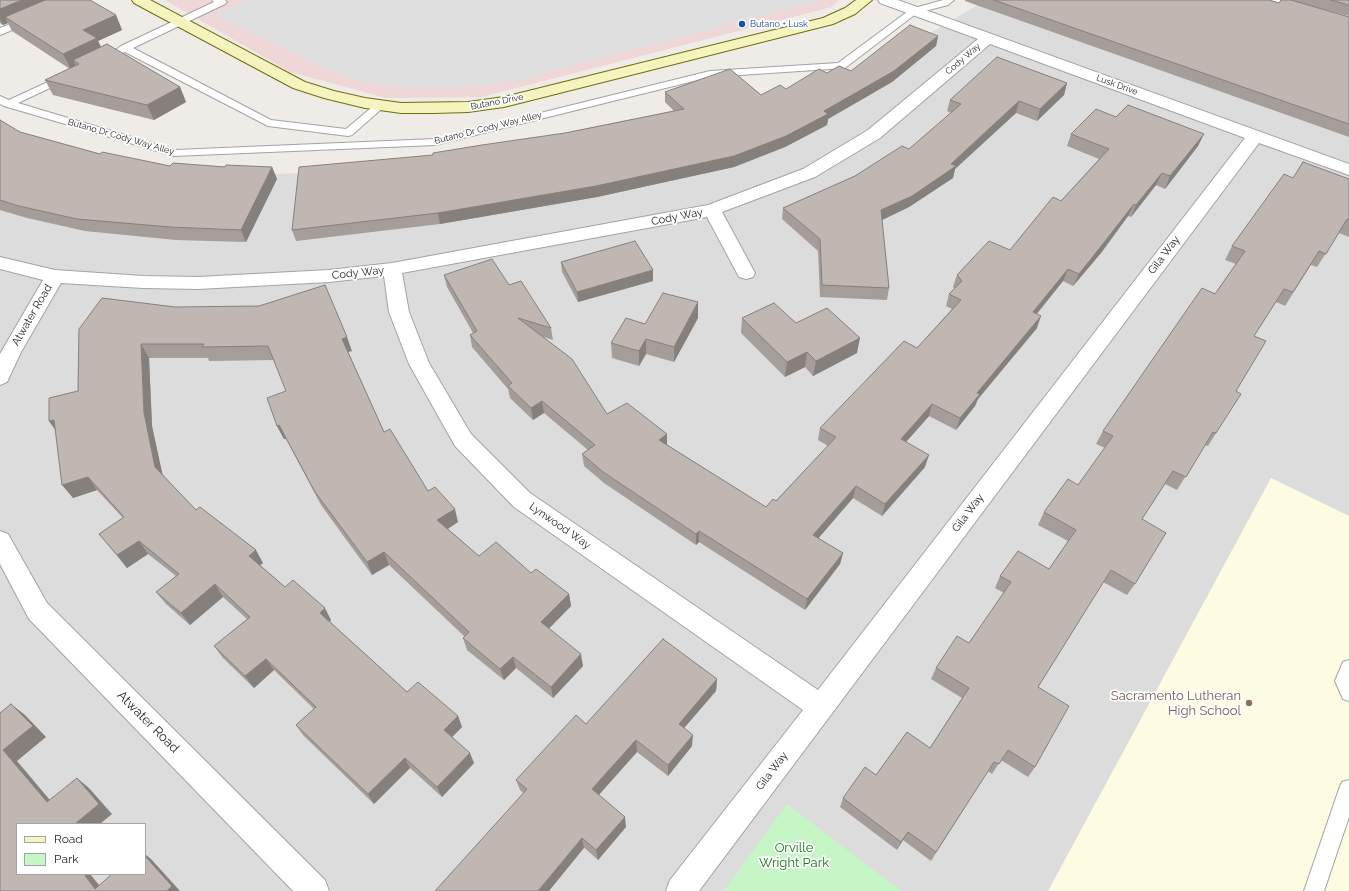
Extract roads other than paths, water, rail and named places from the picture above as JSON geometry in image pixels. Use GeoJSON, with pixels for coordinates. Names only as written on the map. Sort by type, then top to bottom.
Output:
{"type":"FeatureCollection","features":[{"type":"Feature","properties":{"kind":"street","name":"Butano Drive"},"geometry":{"type":"LineString","coordinates":[[139,0],[299,86],[330,95],[401,108],[468,107],[504,102],[828,21],[850,11],[865,0]]}},
{"type":"Feature","properties":{"kind":"street","name":"Lusk Drive"},"geometry":{"type":"LineString","coordinates":[[885,0],[1349,170]]}},
{"type":"Feature","properties":{"kind":"street"},"geometry":{"type":"LineString","coordinates":[[1273,0],[1349,23]]}},
{"type":"Feature","properties":{"kind":"street","name":"Cody Way"},"geometry":{"type":"LineString","coordinates":[[0,263],[55,276],[143,282],[198,283],[330,276],[392,269],[712,210],[809,173],[874,134],[988,38]]}},
{"type":"Feature","properties":{"kind":"street","name":"Gila Way"},"geometry":{"type":"LineString","coordinates":[[681,891],[1255,136]]}},
{"type":"Feature","properties":{"kind":"street","name":"Cody Way"},"geometry":{"type":"LineString","coordinates":[[712,210],[746,273]]}},
{"type":"Feature","properties":{"kind":"street","name":"Lynwood Way"},"geometry":{"type":"LineString","coordinates":[[392,269],[399,312],[419,364],[463,440],[522,500],[821,707]]}},
{"type":"Feature","properties":{"kind":"street","name":"Atwater Road"},"geometry":{"type":"LineString","coordinates":[[0,377],[11,352],[55,276]]}},
{"type":"Feature","properties":{"kind":"street","name":"Atwater Road"},"geometry":{"type":"LineString","coordinates":[[0,541],[38,611],[314,891]]}},
{"type":"Feature","properties":{"kind":"lane"},"geometry":{"type":"LineString","coordinates":[[914,11],[945,3],[949,0]]}},
{"type":"Feature","properties":{"kind":"lane"},"geometry":{"type":"LineString","coordinates":[[111,55],[222,1]]}},
{"type":"Feature","properties":{"kind":"lane","name":"Butano Dr Cody Way Alley"},"geometry":{"type":"LineString","coordinates":[[4,102],[174,153],[436,142],[710,74],[841,66],[914,11]]}},
{"type":"Feature","properties":{"kind":"lane"},"geometry":{"type":"LineString","coordinates":[[0,32],[41,14]]}},
{"type":"Feature","properties":{"kind":"lane"},"geometry":{"type":"LineString","coordinates":[[125,48],[268,123],[348,134],[381,105]]}},
{"type":"Feature","properties":{"kind":"lane"},"geometry":{"type":"LineString","coordinates":[[4,102],[77,71]]}},
{"type":"Feature","properties":{"kind":"lane"},"geometry":{"type":"LineString","coordinates":[[1349,668],[1344,681],[1349,693]]}},
{"type":"Feature","properties":{"kind":"lane"},"geometry":{"type":"LineString","coordinates":[[1314,891],[1349,789]]}},
{"type":"Feature","properties":{"kind":"place","name":"Butano + Lusk"},"geometry":{"type":"Point","coordinates":[742,24]}},
{"type":"Feature","properties":{"kind":"place","name":"Sacramento Lutheran High School"},"geometry":{"type":"Point","coordinates":[1249,703]}},
{"type":"Feature","properties":{"kind":"park label","name":"Orville Wright Park"},"geometry":{"type":"Point","coordinates":[794,856]}}]}
